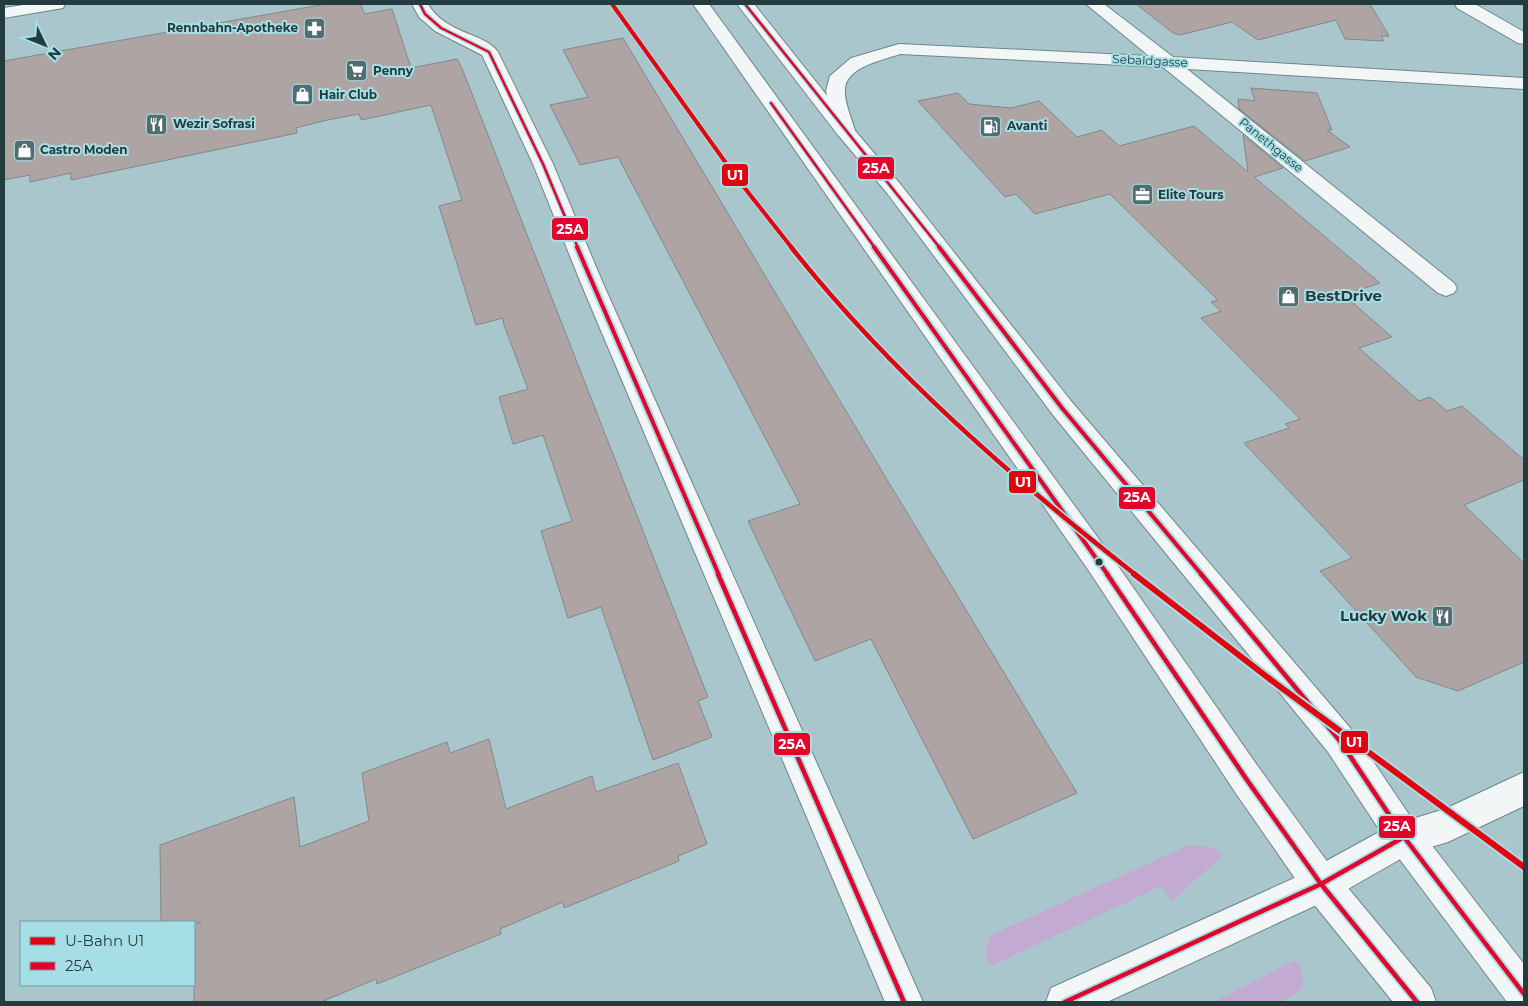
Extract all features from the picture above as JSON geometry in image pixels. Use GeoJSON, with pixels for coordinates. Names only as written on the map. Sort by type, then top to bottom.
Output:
{"type":"FeatureCollection","features":[{"type":"Feature","properties":{"kind":"street"},"geometry":{"type":"LineString","coordinates":[[4,13],[57,4]]}},
{"type":"Feature","properties":{"kind":"street"},"geometry":{"type":"LineString","coordinates":[[420,4],[432,22],[446,32],[477,43],[489,52],[543,164],[591,281],[904,1002]]}},
{"type":"Feature","properties":{"kind":"street"},"geometry":{"type":"LineString","coordinates":[[701,4],[1099,562],[1321,884],[1417,1002]]}},
{"type":"Feature","properties":{"kind":"street"},"geometry":{"type":"LineString","coordinates":[[745,4],[845,131],[894,189],[1062,408],[1340,741],[1404,836],[1524,994]]}},
{"type":"Feature","properties":{"kind":"street","name":"Panethgasse"},"geometry":{"type":"LineString","coordinates":[[1094,4],[1446,288]]}},
{"type":"Feature","properties":{"kind":"street"},"geometry":{"type":"LineString","coordinates":[[1463,4],[1524,39]]}},
{"type":"Feature","properties":{"kind":"street","name":"Sebaldgasse"},"geometry":{"type":"LineString","coordinates":[[845,131],[836,92],[837,80],[857,62],[899,49],[1168,62],[1524,83]]}},
{"type":"Feature","properties":{"kind":"street"},"geometry":{"type":"LineString","coordinates":[[1065,1002],[1321,884],[1404,836],[1448,825],[1524,789]]}},
{"type":"Feature","properties":{"kind":"shaded area"},"geometry":{"type":"Polygon","coordinates":[[[1189,845],[1214,848],[1223,855],[1172,901],[1161,886],[991,966],[986,951],[991,935],[1189,845]]]}},
{"type":"Feature","properties":{"kind":"shaded area"},"geometry":{"type":"Polygon","coordinates":[[[1295,960],[1302,970],[1303,987],[1295,994],[1279,1002],[1214,1002],[1295,960]]]}},
{"type":"Feature","properties":{"kind":"building"},"geometry":{"type":"Polygon","coordinates":[[[326,4],[361,4],[364,14],[392,9],[411,68],[457,59],[461,66],[708,697],[698,701],[712,737],[653,760],[601,607],[568,618],[541,531],[572,521],[543,435],[513,444],[499,397],[528,389],[503,318],[476,325],[439,206],[462,200],[431,105],[361,120],[359,114],[327,120],[296,128],[297,133],[71,180],[71,173],[30,182],[30,175],[4,180],[4,61],[326,4]]]}},
{"type":"Feature","properties":{"kind":"building"},"geometry":{"type":"Polygon","coordinates":[[[1136,4],[1370,4],[1389,36],[1381,36],[1384,41],[1345,39],[1336,20],[1258,40],[1232,22],[1180,35],[1173,33],[1136,4]]]}},
{"type":"Feature","properties":{"kind":"building"},"geometry":{"type":"Polygon","coordinates":[[[623,38],[1077,793],[973,839],[871,639],[815,661],[748,521],[800,504],[618,157],[580,165],[550,105],[588,97],[563,50],[623,38]]]}},
{"type":"Feature","properties":{"kind":"building"},"geometry":{"type":"Polygon","coordinates":[[[1251,88],[1317,93],[1332,130],[1327,130],[1350,147],[1305,161],[1239,109],[1238,99],[1255,101],[1251,88]]]}},
{"type":"Feature","properties":{"kind":"building"},"geometry":{"type":"Polygon","coordinates":[[[958,93],[969,104],[1011,108],[1039,101],[1077,137],[1102,130],[1119,146],[1194,126],[1248,172],[1243,135],[1283,168],[1254,177],[1380,283],[1344,295],[1392,337],[1359,348],[1419,401],[1430,397],[1447,411],[1462,406],[1524,460],[1524,480],[1464,505],[1524,563],[1524,662],[1458,691],[1416,677],[1320,571],[1352,558],[1244,443],[1289,428],[1285,424],[1300,419],[1201,318],[1221,311],[1211,302],[1218,300],[1110,194],[1035,214],[1016,194],[1005,197],[918,101],[958,93]]]}},
{"type":"Feature","properties":{"kind":"building"},"geometry":{"type":"Polygon","coordinates":[[[489,739],[506,809],[592,776],[596,792],[678,763],[707,844],[678,856],[679,861],[564,908],[563,902],[500,929],[501,934],[377,984],[376,979],[321,1002],[194,1002],[195,925],[201,922],[161,921],[160,845],[294,797],[300,847],[369,821],[362,773],[447,742],[450,753],[489,739]]]}},
{"type":"Feature","properties":{"kind":"metro line","name":"U1"},"geometry":{"type":"LineString","coordinates":[[612,4],[736,177],[802,261],[872,341],[933,402],[1029,487],[1177,607],[1325,720],[1524,867]]}},
{"type":"Feature","properties":{"kind":"transit line","name":"25A"},"geometry":{"type":"LineString","coordinates":[[420,4],[425,14],[441,28],[489,52],[543,164],[591,281],[904,1002]]}},
{"type":"Feature","properties":{"kind":"transit line","name":"25A"},"geometry":{"type":"LineString","coordinates":[[745,4],[845,131],[894,189],[1062,408],[1340,741],[1404,837],[1524,994]]}},
{"type":"Feature","properties":{"kind":"transit line","name":"25A"},"geometry":{"type":"LineString","coordinates":[[771,103],[1099,562],[1247,780],[1321,884],[1417,1002]]}},
{"type":"Feature","properties":{"kind":"transit line","name":"25A"},"geometry":{"type":"LineString","coordinates":[[1065,1002],[1321,884],[1404,837]]}},
{"type":"Feature","properties":{"kind":"place","name":"Rennbahn-Apotheke"},"geometry":{"type":"Point","coordinates":[314,28]}},
{"type":"Feature","properties":{"kind":"place","name":"Penny"},"geometry":{"type":"Point","coordinates":[357,71]}},
{"type":"Feature","properties":{"kind":"place","name":"Hair Club"},"geometry":{"type":"Point","coordinates":[303,95]}},
{"type":"Feature","properties":{"kind":"place","name":"Wezir Sofrasi"},"geometry":{"type":"Point","coordinates":[157,124]}},
{"type":"Feature","properties":{"kind":"place","name":"Avanti"},"geometry":{"type":"Point","coordinates":[991,126]}},
{"type":"Feature","properties":{"kind":"place","name":"Castro Moden"},"geometry":{"type":"Point","coordinates":[24,150]}},
{"type":"Feature","properties":{"kind":"place","name":"Elite Tours"},"geometry":{"type":"Point","coordinates":[1142,195]}},
{"type":"Feature","properties":{"kind":"place","name":"BestDrive"},"geometry":{"type":"Point","coordinates":[1289,296]}},
{"type":"Feature","properties":{"kind":"place","name":"Lucky Wok"},"geometry":{"type":"Point","coordinates":[1443,616]}}]}
